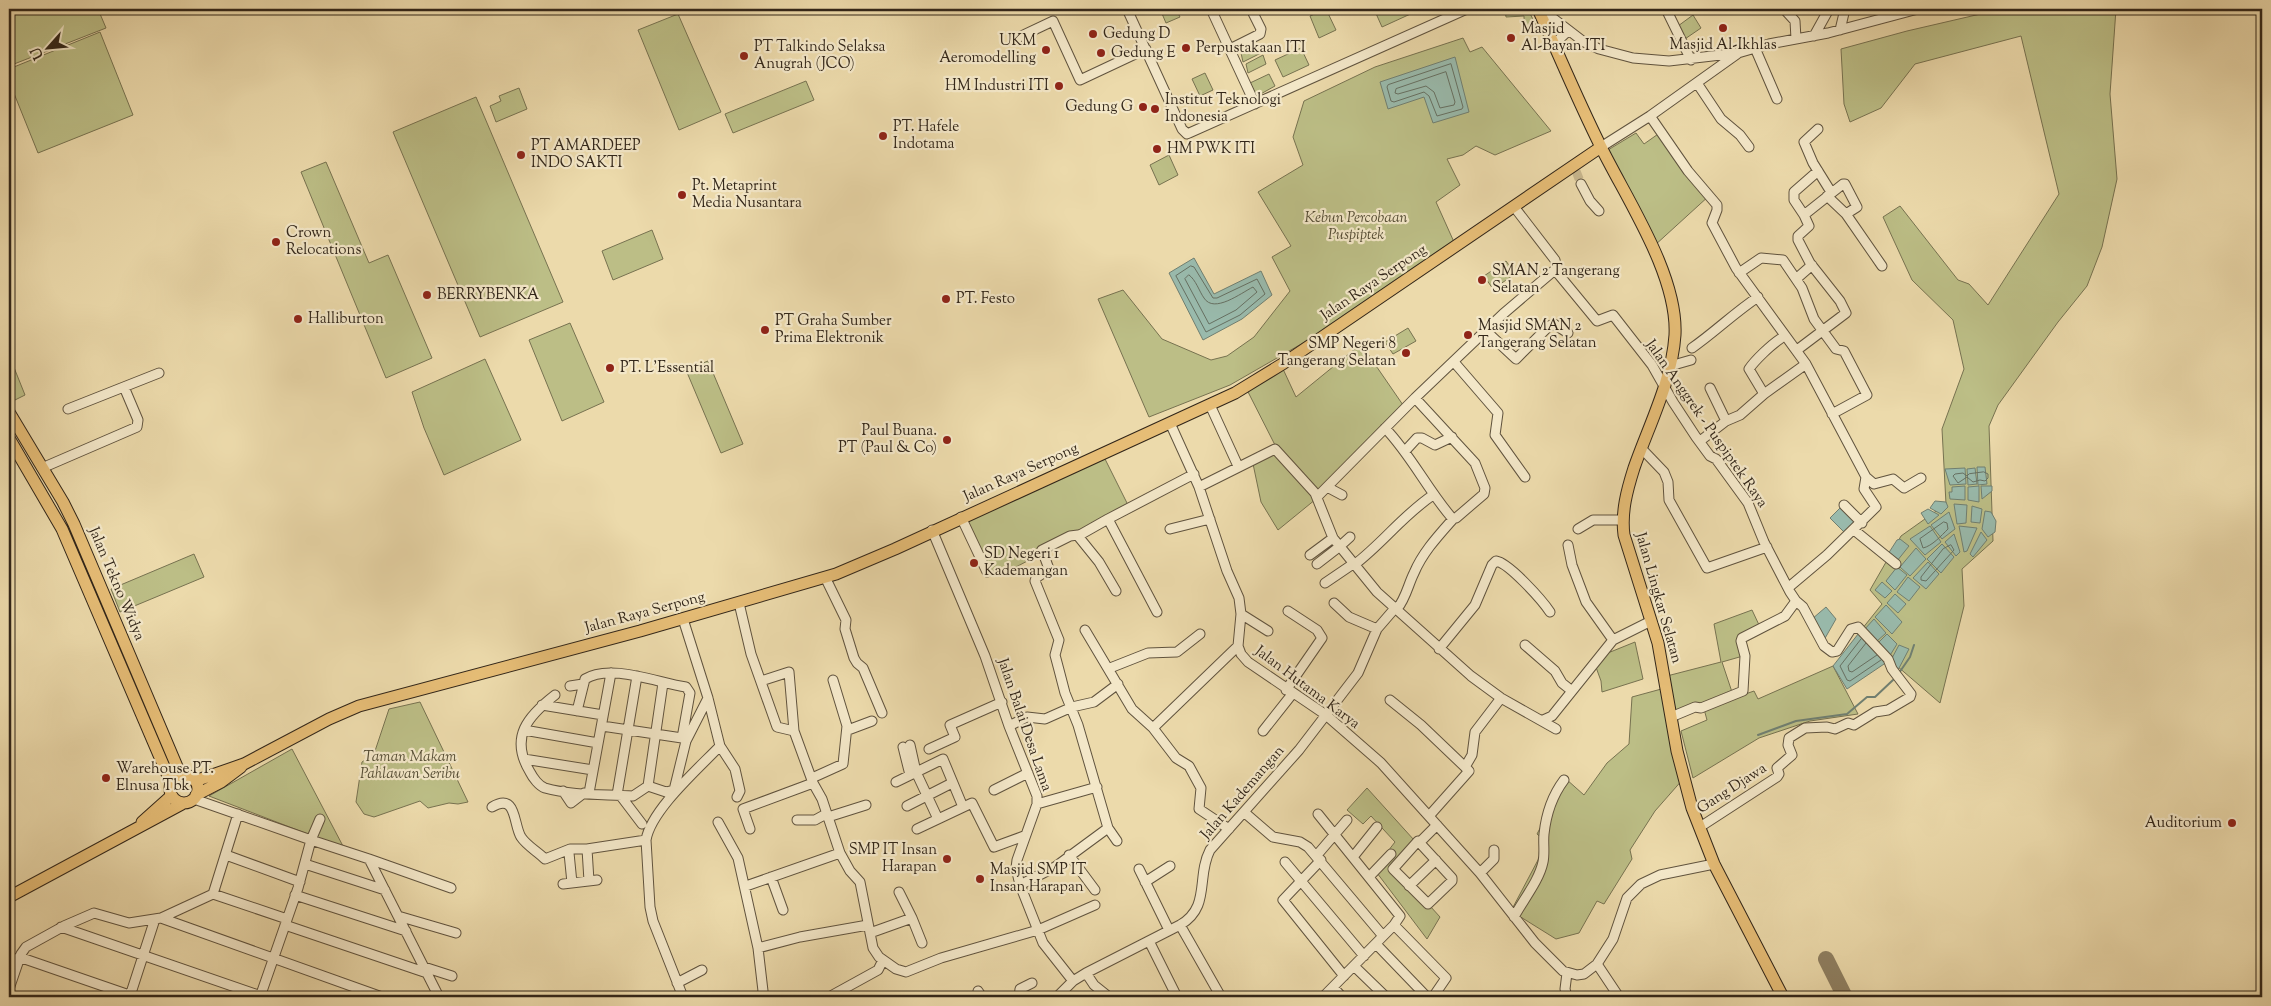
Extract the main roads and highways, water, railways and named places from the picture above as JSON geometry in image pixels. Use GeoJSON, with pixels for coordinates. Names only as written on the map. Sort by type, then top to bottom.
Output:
{"type":"FeatureCollection","features":[{"type":"Feature","properties":{"kind":"main road","name":"Jalan Lingkar Selatan"},"geometry":{"type":"LineString","coordinates":[[1540,9],[1601,148],[1656,256],[1668,284],[1675,321],[1670,366],[1627,491],[1623,520],[1624,535],[1661,658],[1681,770],[1700,827],[1714,864],[1783,997]]}},
{"type":"Feature","properties":{"kind":"main road","name":"Jalan Raya Serpong"},"geometry":{"type":"LineString","coordinates":[[194,781],[244,764],[329,719],[360,706],[739,603],[826,577],[895,549],[932,530],[1235,393],[1284,363],[1576,168],[1601,148]]}},
{"type":"Feature","properties":{"kind":"main road","name":"Jalan Tekno Widya"},"geometry":{"type":"LineString","coordinates":[[9,412],[74,524],[181,776]]}},
{"type":"Feature","properties":{"kind":"main road","name":"Jalan Tekno Widya"},"geometry":{"type":"LineString","coordinates":[[9,438],[62,529],[171,782]]}},
{"type":"Feature","properties":{"kind":"main road","name":"Jalan Raya Serpong"},"geometry":{"type":"LineString","coordinates":[[195,797],[221,782],[244,764]]}},
{"type":"Feature","properties":{"kind":"main road"},"geometry":{"type":"LineString","coordinates":[[9,897],[195,797],[197,786],[188,776],[181,776],[171,782],[171,796]]}},
{"type":"Feature","properties":{"kind":"main road"},"geometry":{"type":"LineString","coordinates":[[171,796],[182,804]]}},
{"type":"Feature","properties":{"kind":"main road"},"geometry":{"type":"LineString","coordinates":[[137,827],[171,796]]}},
{"type":"Feature","properties":{"kind":"water"},"geometry":{"type":"Polygon","coordinates":[[[1455,57],[1469,112],[1433,123],[1424,97],[1388,109],[1380,82],[1455,57]]]}},
{"type":"Feature","properties":{"kind":"water"},"geometry":{"type":"Polygon","coordinates":[[[1194,258],[1214,294],[1261,271],[1272,295],[1242,319],[1203,340],[1169,273],[1194,258]]]}},
{"type":"Feature","properties":{"kind":"water"},"geometry":{"type":"Polygon","coordinates":[[[1977,467],[1985,467],[1987,484],[1978,485],[1977,467]]]}},
{"type":"Feature","properties":{"kind":"water"},"geometry":{"type":"Polygon","coordinates":[[[1965,468],[1966,484],[1950,485],[1945,469],[1965,468]]]}},
{"type":"Feature","properties":{"kind":"water"},"geometry":{"type":"Polygon","coordinates":[[[1975,468],[1977,484],[1968,485],[1967,469],[1975,468]]]}},
{"type":"Feature","properties":{"kind":"water"},"geometry":{"type":"Polygon","coordinates":[[[1965,486],[1965,500],[1950,499],[1949,492],[1952,492],[1952,487],[1965,486]]]}},
{"type":"Feature","properties":{"kind":"water"},"geometry":{"type":"Polygon","coordinates":[[[1979,486],[1979,502],[1968,500],[1968,487],[1979,486]]]}},
{"type":"Feature","properties":{"kind":"water"},"geometry":{"type":"Polygon","coordinates":[[[1981,486],[1992,486],[1992,491],[1982,499],[1981,486]]]}},
{"type":"Feature","properties":{"kind":"water"},"geometry":{"type":"Polygon","coordinates":[[[1935,501],[1946,502],[1948,507],[1941,514],[1930,508],[1935,501]]]}},
{"type":"Feature","properties":{"kind":"water"},"geometry":{"type":"Polygon","coordinates":[[[1954,504],[1967,505],[1966,523],[1957,524],[1954,504]]]}},
{"type":"Feature","properties":{"kind":"water"},"geometry":{"type":"Polygon","coordinates":[[[1972,506],[1982,509],[1980,523],[1971,522],[1972,506]]]}},
{"type":"Feature","properties":{"kind":"water"},"geometry":{"type":"Polygon","coordinates":[[[1841,507],[1855,525],[1844,532],[1830,518],[1841,507]]]}},
{"type":"Feature","properties":{"kind":"water"},"geometry":{"type":"Polygon","coordinates":[[[1928,509],[1939,515],[1928,524],[1921,513],[1928,509]]]}},
{"type":"Feature","properties":{"kind":"water"},"geometry":{"type":"Polygon","coordinates":[[[1985,511],[1991,512],[1996,521],[1995,532],[1988,537],[1982,529],[1985,511]]]}},
{"type":"Feature","properties":{"kind":"water"},"geometry":{"type":"Polygon","coordinates":[[[1949,512],[1955,529],[1942,539],[1931,525],[1949,512]]]}},
{"type":"Feature","properties":{"kind":"water"},"geometry":{"type":"Polygon","coordinates":[[[1930,526],[1941,542],[1925,555],[1910,539],[1930,526]]]}},
{"type":"Feature","properties":{"kind":"water"},"geometry":{"type":"Polygon","coordinates":[[[1959,526],[1977,528],[1967,551],[1964,552],[1959,526]]]}},
{"type":"Feature","properties":{"kind":"water"},"geometry":{"type":"Polygon","coordinates":[[[1981,532],[1987,540],[1973,557],[1970,554],[1981,532]]]}},
{"type":"Feature","properties":{"kind":"water"},"geometry":{"type":"Polygon","coordinates":[[[1954,534],[1960,552],[1956,556],[1945,542],[1954,534]]]}},
{"type":"Feature","properties":{"kind":"water"},"geometry":{"type":"Polygon","coordinates":[[[1900,539],[1909,546],[1897,561],[1888,554],[1897,540],[1900,539]]]}},
{"type":"Feature","properties":{"kind":"water"},"geometry":{"type":"Polygon","coordinates":[[[1942,544],[1954,557],[1941,573],[1927,559],[1942,544]]]}},
{"type":"Feature","properties":{"kind":"water"},"geometry":{"type":"Polygon","coordinates":[[[1916,548],[1926,559],[1910,576],[1900,567],[1916,548]]]}},
{"type":"Feature","properties":{"kind":"water"},"geometry":{"type":"Polygon","coordinates":[[[1928,562],[1939,574],[1926,589],[1913,578],[1928,562]]]}},
{"type":"Feature","properties":{"kind":"water"},"geometry":{"type":"Polygon","coordinates":[[[1897,567],[1907,575],[1895,590],[1886,581],[1897,567]]]}},
{"type":"Feature","properties":{"kind":"water"},"geometry":{"type":"Polygon","coordinates":[[[1908,577],[1920,587],[1909,601],[1897,592],[1908,577]]]}},
{"type":"Feature","properties":{"kind":"water"},"geometry":{"type":"Polygon","coordinates":[[[1882,582],[1892,591],[1885,598],[1875,590],[1882,582]]]}},
{"type":"Feature","properties":{"kind":"water"},"geometry":{"type":"Polygon","coordinates":[[[1895,594],[1906,604],[1898,613],[1887,603],[1895,594]]]}},
{"type":"Feature","properties":{"kind":"water"},"geometry":{"type":"Polygon","coordinates":[[[1886,605],[1902,622],[1892,634],[1875,617],[1886,605]]]}},
{"type":"Feature","properties":{"kind":"water"},"geometry":{"type":"Polygon","coordinates":[[[1826,607],[1836,619],[1824,640],[1812,619],[1826,607]]]}},
{"type":"Feature","properties":{"kind":"water"},"geometry":{"type":"Polygon","coordinates":[[[1874,619],[1886,633],[1876,642],[1864,630],[1874,619]]]}},
{"type":"Feature","properties":{"kind":"water"},"geometry":{"type":"Polygon","coordinates":[[[1862,629],[1890,660],[1847,689],[1833,666],[1862,629]]]}},
{"type":"Feature","properties":{"kind":"water"},"geometry":{"type":"Polygon","coordinates":[[[1887,634],[1897,644],[1889,657],[1877,644],[1887,634]]]}},
{"type":"Feature","properties":{"kind":"water"},"geometry":{"type":"Polygon","coordinates":[[[1899,645],[1909,649],[1898,670],[1891,660],[1899,645]]]}},
{"type":"Feature","properties":{"kind":"waterway"},"geometry":{"type":"LineString","coordinates":[[1899,673],[1910,657],[1914,645]]}},
{"type":"Feature","properties":{"kind":"waterway"},"geometry":{"type":"LineString","coordinates":[[1758,735],[1796,721],[1847,714],[1867,697],[1875,697],[1893,680]]}},
{"type":"Feature","properties":{"kind":"tunnel"},"geometry":{"type":"LineString","coordinates":[[1576,171],[1581,184]]}},
{"type":"Feature","properties":{"kind":"place","name":"Masjid Al-Ikhlas"},"geometry":{"type":"Point","coordinates":[1723,28]}},
{"type":"Feature","properties":{"kind":"place","name":"Gedung D"},"geometry":{"type":"Point","coordinates":[1093,34]}},
{"type":"Feature","properties":{"kind":"place","name":"Masjid Al-Bayan ITI"},"geometry":{"type":"Point","coordinates":[1511,38]}},
{"type":"Feature","properties":{"kind":"place","name":"Perpustakaan ITI"},"geometry":{"type":"Point","coordinates":[1186,48]}},
{"type":"Feature","properties":{"kind":"place","name":"UKM Aeromodelling"},"geometry":{"type":"Point","coordinates":[1046,50]}},
{"type":"Feature","properties":{"kind":"place","name":"Gedung E"},"geometry":{"type":"Point","coordinates":[1101,53]}},
{"type":"Feature","properties":{"kind":"place","name":"PT Talkindo Selaksa Anugrah (JCO)"},"geometry":{"type":"Point","coordinates":[744,56]}},
{"type":"Feature","properties":{"kind":"place","name":"HM Industri ITI"},"geometry":{"type":"Point","coordinates":[1059,86]}},
{"type":"Feature","properties":{"kind":"place","name":"Gedung G"},"geometry":{"type":"Point","coordinates":[1143,107]}},
{"type":"Feature","properties":{"kind":"place","name":"Institut Teknologi Indonesia"},"geometry":{"type":"Point","coordinates":[1155,109]}},
{"type":"Feature","properties":{"kind":"place","name":"PT. Hafele Indotama"},"geometry":{"type":"Point","coordinates":[883,136]}},
{"type":"Feature","properties":{"kind":"place","name":"HM PWK ITI"},"geometry":{"type":"Point","coordinates":[1157,149]}},
{"type":"Feature","properties":{"kind":"place","name":"PT AMARDEEP INDO SAKTI"},"geometry":{"type":"Point","coordinates":[521,155]}},
{"type":"Feature","properties":{"kind":"place","name":"Pt. Metaprint Media Nusantara"},"geometry":{"type":"Point","coordinates":[682,195]}},
{"type":"Feature","properties":{"kind":"place","name":"Crown Relocations"},"geometry":{"type":"Point","coordinates":[276,242]}},
{"type":"Feature","properties":{"kind":"place","name":"SMAN 2 Tangerang Selatan"},"geometry":{"type":"Point","coordinates":[1482,280]}},
{"type":"Feature","properties":{"kind":"place","name":"BERRYBENKA"},"geometry":{"type":"Point","coordinates":[427,295]}},
{"type":"Feature","properties":{"kind":"place","name":"PT. Festo"},"geometry":{"type":"Point","coordinates":[946,299]}},
{"type":"Feature","properties":{"kind":"place","name":"Halliburton"},"geometry":{"type":"Point","coordinates":[298,319]}},
{"type":"Feature","properties":{"kind":"place","name":"PT Graha Sumber Prima Elektronik"},"geometry":{"type":"Point","coordinates":[765,330]}},
{"type":"Feature","properties":{"kind":"place","name":"Masjid SMAN 2 Tangerang Selatan"},"geometry":{"type":"Point","coordinates":[1468,335]}},
{"type":"Feature","properties":{"kind":"place","name":"SMP Negeri 8 Tangerang Selatan"},"geometry":{"type":"Point","coordinates":[1406,353]}},
{"type":"Feature","properties":{"kind":"place","name":"PT. L'Essential"},"geometry":{"type":"Point","coordinates":[610,368]}},
{"type":"Feature","properties":{"kind":"place","name":"Paul Buana. PT (Paul & Co)"},"geometry":{"type":"Point","coordinates":[947,440]}},
{"type":"Feature","properties":{"kind":"place","name":"SD Negeri 1 Kademangan"},"geometry":{"type":"Point","coordinates":[974,563]}},
{"type":"Feature","properties":{"kind":"place","name":"Warehouse PT. Elnusa Tbk"},"geometry":{"type":"Point","coordinates":[106,778]}},
{"type":"Feature","properties":{"kind":"place","name":"Auditorium"},"geometry":{"type":"Point","coordinates":[2232,823]}},
{"type":"Feature","properties":{"kind":"place","name":"SMP IT Insan Harapan"},"geometry":{"type":"Point","coordinates":[947,859]}},
{"type":"Feature","properties":{"kind":"place","name":"Masjid SMP IT Insan Harapan"},"geometry":{"type":"Point","coordinates":[980,879]}},
{"type":"Feature","properties":{"kind":"park label","name":"Kebun Percobaan Puspiptek"},"geometry":{"type":"Point","coordinates":[1356,226]}},
{"type":"Feature","properties":{"kind":"park label","name":"Taman Makam Pahlawan Seribu"},"geometry":{"type":"Point","coordinates":[410,766]}}]}
